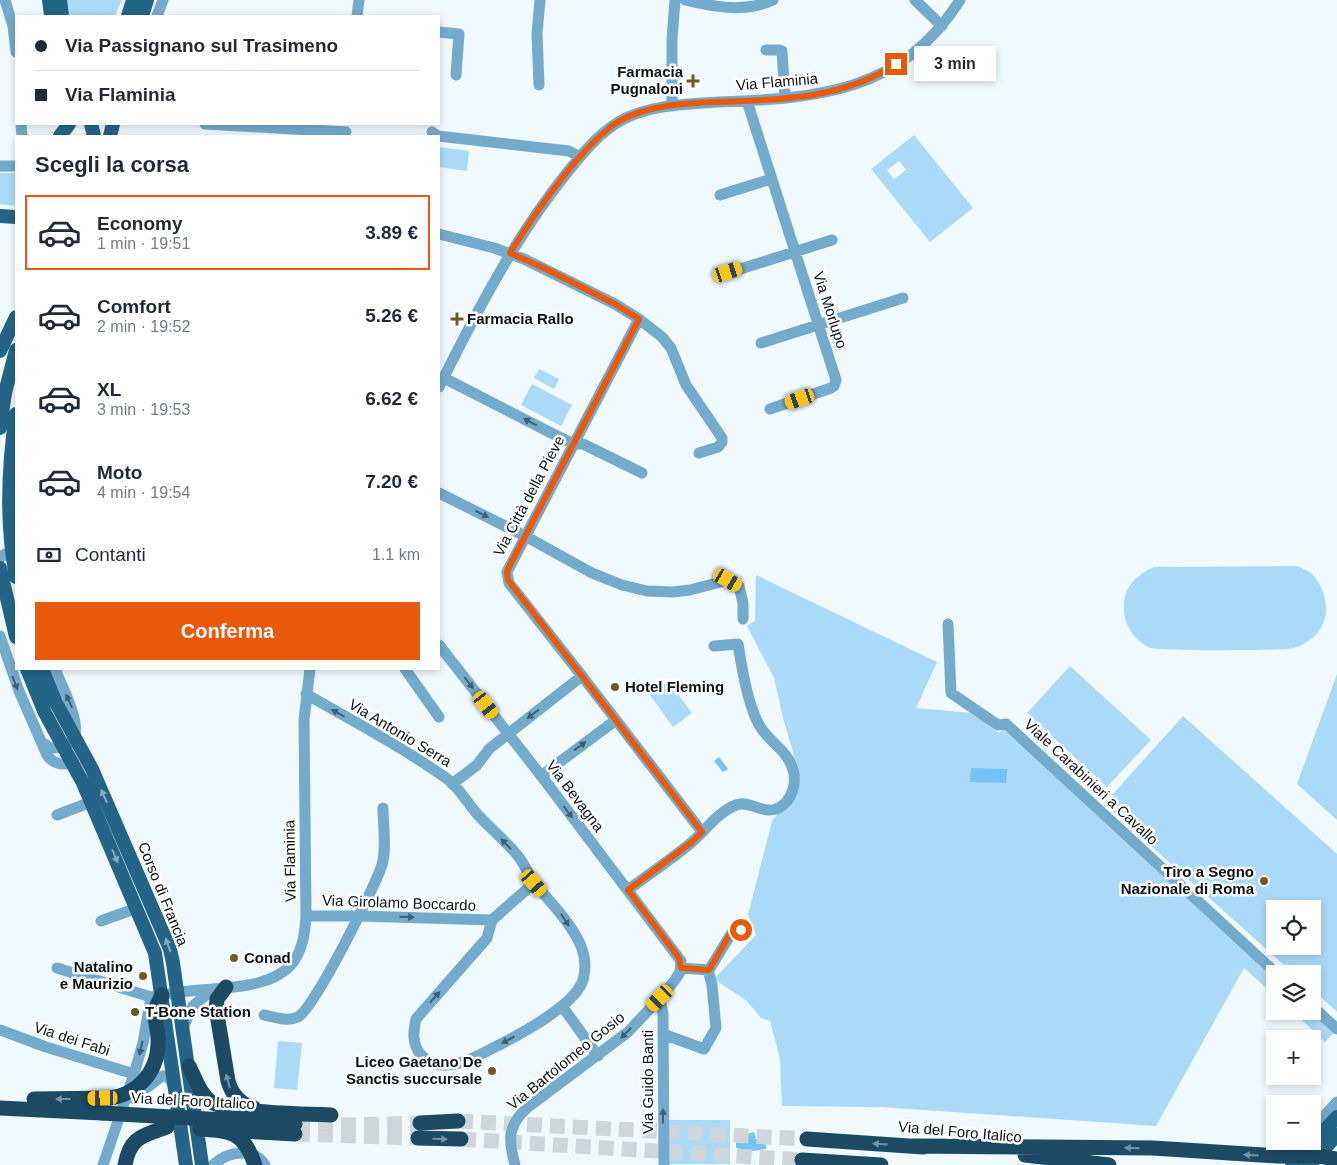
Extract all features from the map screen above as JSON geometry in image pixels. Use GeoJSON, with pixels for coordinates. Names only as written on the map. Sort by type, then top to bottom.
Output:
{"type":"FeatureCollection","features":[{"type":"Feature","properties":{"kind":"highway"},"geometry":{"type":"LineString","coordinates":[[219,988],[216,1008],[231,1091],[238,1100],[249,1107],[263,1111]]}},
{"type":"Feature","properties":{"kind":"highway"},"geometry":{"type":"LineString","coordinates":[[0,1103],[34,1099],[110,1098],[121,1096],[136,1088],[150,1074],[157,1055],[158,1039],[155,1009],[157,996]]}},
{"type":"Feature","properties":{"kind":"highway"},"geometry":{"type":"LineString","coordinates":[[189,1066],[203,1093],[214,1103],[231,1108],[331,1115]]}},
{"type":"Feature","properties":{"kind":"highway","name":"Via del Foro Italico"},"geometry":{"type":"LineString","coordinates":[[0,1108],[100,1118],[295,1129],[219,1130],[167,1128],[100,1118],[0,1118]]}},
{"type":"Feature","properties":{"kind":"highway"},"geometry":{"type":"LineString","coordinates":[[420,1123],[458,1121]]}},
{"type":"Feature","properties":{"kind":"highway"},"geometry":{"type":"LineString","coordinates":[[125,1165],[128,1151],[135,1140],[141,1136],[167,1128]]}},
{"type":"Feature","properties":{"kind":"highway"},"geometry":{"type":"LineString","coordinates":[[219,1130],[241,1138],[250,1150],[255,1165]]}},
{"type":"Feature","properties":{"kind":"highway"},"geometry":{"type":"LineString","coordinates":[[418,1138],[461,1139]]}},
{"type":"Feature","properties":{"kind":"highway","name":"Via del Foro Italico"},"geometry":{"type":"LineString","coordinates":[[807,1139],[1016,1154],[1106,1164]]}},
{"type":"Feature","properties":{"kind":"highway"},"geometry":{"type":"LineString","coordinates":[[913,1146],[1153,1148],[1337,1159]]}},
{"type":"Feature","properties":{"kind":"highway"},"geometry":{"type":"LineString","coordinates":[[802,1160],[881,1165]]}},
{"type":"Feature","properties":{"kind":"main road"},"geometry":{"type":"LineString","coordinates":[[49,0],[52,15]]}},
{"type":"Feature","properties":{"kind":"main road"},"geometry":{"type":"LineString","coordinates":[[60,0],[62,15]]}},
{"type":"Feature","properties":{"kind":"main road"},"geometry":{"type":"LineString","coordinates":[[128,15],[133,0]]}},
{"type":"Feature","properties":{"kind":"main road"},"geometry":{"type":"LineString","coordinates":[[142,15],[147,0]]}},
{"type":"Feature","properties":{"kind":"main road"},"geometry":{"type":"LineString","coordinates":[[0,216],[15,217]]}},
{"type":"Feature","properties":{"kind":"main road"},"geometry":{"type":"LineString","coordinates":[[0,351],[15,319]]}},
{"type":"Feature","properties":{"kind":"main road"},"geometry":{"type":"LineString","coordinates":[[0,428],[5,393],[15,354]]}},
{"type":"Feature","properties":{"kind":"main road"},"geometry":{"type":"LineString","coordinates":[[15,423],[11,457],[9,519],[10,555],[15,572]]}},
{"type":"Feature","properties":{"kind":"main road"},"geometry":{"type":"LineString","coordinates":[[0,568],[15,633]]}},
{"type":"Feature","properties":{"kind":"main road","name":"Corso di Francia"},"geometry":{"type":"LineString","coordinates":[[27,670],[42,705],[91,802],[156,953],[157,996],[174,1086],[186,1165]]}},
{"type":"Feature","properties":{"kind":"main road","name":"Corso di Francia"},"geometry":{"type":"LineString","coordinates":[[42,670],[56,704],[92,769],[168,943],[174,962],[202,1165]]}},
{"type":"Feature","properties":{"kind":"main road"},"geometry":{"type":"LineString","coordinates":[[1304,1157],[1337,1117]]}},
{"type":"Feature","properties":{"kind":"main road"},"geometry":{"type":"LineString","coordinates":[[1304,1157],[1337,1135]]}},
{"type":"Feature","properties":{"kind":"street"},"geometry":{"type":"LineString","coordinates":[[5,0],[15,27]]}},
{"type":"Feature","properties":{"kind":"street"},"geometry":{"type":"LineString","coordinates":[[157,15],[163,0]]}},
{"type":"Feature","properties":{"kind":"street"},"geometry":{"type":"LineString","coordinates":[[357,15],[359,0]]}},
{"type":"Feature","properties":{"kind":"street"},"geometry":{"type":"LineString","coordinates":[[539,85],[537,34],[540,0]]}},
{"type":"Feature","properties":{"kind":"street"},"geometry":{"type":"LineString","coordinates":[[672,106],[672,40],[675,0]]}},
{"type":"Feature","properties":{"kind":"street"},"geometry":{"type":"LineString","coordinates":[[684,0],[740,9],[758,6],[773,0]]}},
{"type":"Feature","properties":{"kind":"street"},"geometry":{"type":"LineString","coordinates":[[915,0],[942,26]]}},
{"type":"Feature","properties":{"kind":"street","name":"Via Flaminia"},"geometry":{"type":"LineString","coordinates":[[441,382],[510,253],[580,157],[595,140],[621,120],[672,106],[785,98],[835,91],[856,84],[879,75],[912,53],[942,26],[960,0]]}},
{"type":"Feature","properties":{"kind":"street"},"geometry":{"type":"LineString","coordinates":[[440,32],[459,34],[456,75]]}},
{"type":"Feature","properties":{"kind":"street"},"geometry":{"type":"LineString","coordinates":[[766,50],[779,50],[782,52],[785,98]]}},
{"type":"Feature","properties":{"kind":"street","name":"Via Morlupo"},"geometry":{"type":"LineString","coordinates":[[747,101],[836,376],[836,384],[831,388],[770,409]]}},
{"type":"Feature","properties":{"kind":"street"},"geometry":{"type":"LineString","coordinates":[[225,125],[346,131]]}},
{"type":"Feature","properties":{"kind":"street"},"geometry":{"type":"LineString","coordinates":[[432,132],[436,135]]}},
{"type":"Feature","properties":{"kind":"street"},"geometry":{"type":"LineString","coordinates":[[440,136],[569,151],[580,157]]}},
{"type":"Feature","properties":{"kind":"street"},"geometry":{"type":"LineString","coordinates":[[0,166],[15,166]]}},
{"type":"Feature","properties":{"kind":"street"},"geometry":{"type":"LineString","coordinates":[[720,195],[771,179]]}},
{"type":"Feature","properties":{"kind":"street"},"geometry":{"type":"LineString","coordinates":[[440,234],[510,253],[546,269],[615,304],[639,319],[662,337],[671,348],[686,385],[722,438],[722,442],[718,447],[699,453]]}},
{"type":"Feature","properties":{"kind":"street"},"geometry":{"type":"LineString","coordinates":[[728,272],[832,240]]}},
{"type":"Feature","properties":{"kind":"street"},"geometry":{"type":"LineString","coordinates":[[761,342],[903,298]]}},
{"type":"Feature","properties":{"kind":"street","name":"Via Città della Pieve"},"geometry":{"type":"LineString","coordinates":[[616,720],[508,583],[507,575],[508,569],[639,319]]}},
{"type":"Feature","properties":{"kind":"street"},"geometry":{"type":"LineString","coordinates":[[441,382],[574,444],[583,444],[642,472]]}},
{"type":"Feature","properties":{"kind":"street"},"geometry":{"type":"LineString","coordinates":[[440,493],[526,536],[597,575],[639,590],[654,592],[682,591],[728,580],[738,586],[743,603],[743,619]]}},
{"type":"Feature","properties":{"kind":"street","name":"Viale Carabinieri a Cavallo"},"geometry":{"type":"LineString","coordinates":[[948,624],[951,693],[998,725],[1006,724],[1267,965]]}},
{"type":"Feature","properties":{"kind":"street"},"geometry":{"type":"LineString","coordinates":[[0,636],[19,691],[47,755],[52,761],[61,764],[72,764]]}},
{"type":"Feature","properties":{"kind":"street"},"geometry":{"type":"LineString","coordinates":[[628,890],[693,841],[718,817],[735,805],[743,804],[767,810],[779,808],[789,798],[794,786],[794,772],[791,764],[768,738],[755,717],[738,644],[714,646]]}},
{"type":"Feature","properties":{"kind":"street","name":"Via Bevagna"},"geometry":{"type":"LineString","coordinates":[[440,646],[679,958],[681,968]]}},
{"type":"Feature","properties":{"kind":"street","name":"Corso di Francia"},"geometry":{"type":"LineString","coordinates":[[55,670],[74,712],[74,734]]}},
{"type":"Feature","properties":{"kind":"street","name":"Via Flaminia"},"geometry":{"type":"LineString","coordinates":[[157,996],[267,980],[278,976],[287,969],[301,948],[306,916],[304,745],[306,694],[310,670]]}},
{"type":"Feature","properties":{"kind":"street"},"geometry":{"type":"LineString","coordinates":[[406,670],[439,717]]}},
{"type":"Feature","properties":{"kind":"street"},"geometry":{"type":"LineString","coordinates":[[452,784],[477,765],[489,749],[582,676]]}},
{"type":"Feature","properties":{"kind":"street","name":"Via Antonio Serra"},"geometry":{"type":"LineString","coordinates":[[306,694],[448,779],[480,817],[517,856],[534,883],[562,915],[578,941],[582,952],[585,972],[583,980],[573,997],[562,1006],[511,1038],[454,1065],[436,1064],[422,1055],[416,1047],[414,1039],[416,1019],[487,938],[492,920]]}},
{"type":"Feature","properties":{"kind":"street"},"geometry":{"type":"LineString","coordinates":[[541,776],[616,720],[702,832]]}},
{"type":"Feature","properties":{"kind":"street"},"geometry":{"type":"LineString","coordinates":[[41,742],[51,748],[63,746],[71,742],[74,734]]}},
{"type":"Feature","properties":{"kind":"street"},"geometry":{"type":"LineString","coordinates":[[57,815],[91,802]]}},
{"type":"Feature","properties":{"kind":"street"},"geometry":{"type":"LineString","coordinates":[[264,1015],[286,1019],[296,1018],[303,1014],[320,989],[359,916],[382,866],[384,853],[383,808]]}},
{"type":"Feature","properties":{"kind":"street"},"geometry":{"type":"LineString","coordinates":[[492,920],[534,883]]}},
{"type":"Feature","properties":{"kind":"street"},"geometry":{"type":"LineString","coordinates":[[101,921],[137,908]]}},
{"type":"Feature","properties":{"kind":"street","name":"Via Girolamo Boccardo"},"geometry":{"type":"LineString","coordinates":[[306,916],[492,920]]}},
{"type":"Feature","properties":{"kind":"street"},"geometry":{"type":"LineString","coordinates":[[663,1034],[704,1049],[716,1028],[712,985],[708,970],[730,934],[741,930]]}},
{"type":"Feature","properties":{"kind":"street"},"geometry":{"type":"LineString","coordinates":[[57,968],[157,996],[134,1074],[103,1165]]}},
{"type":"Feature","properties":{"kind":"street"},"geometry":{"type":"LineString","coordinates":[[681,968],[708,970]]}},
{"type":"Feature","properties":{"kind":"street","name":"Via Bartolomeo Gosio"},"geometry":{"type":"LineString","coordinates":[[515,1165],[511,1149],[511,1131],[514,1122],[521,1113],[622,1038],[660,998],[675,980],[681,968]]}},
{"type":"Feature","properties":{"kind":"street"},"geometry":{"type":"LineString","coordinates":[[183,1028],[193,1006],[219,988]]}},
{"type":"Feature","properties":{"kind":"street","name":"Via Guido Banti"},"geometry":{"type":"LineString","coordinates":[[660,998],[663,1014],[664,1165]]}},
{"type":"Feature","properties":{"kind":"street"},"geometry":{"type":"LineString","coordinates":[[562,1006],[598,1056]]}},
{"type":"Feature","properties":{"kind":"street"},"geometry":{"type":"LineString","coordinates":[[1321,1014],[1337,1029]]}},
{"type":"Feature","properties":{"kind":"street","name":"Via dei Fabi"},"geometry":{"type":"LineString","coordinates":[[0,1030],[46,1047],[134,1074]]}},
{"type":"Feature","properties":{"kind":"street"},"geometry":{"type":"LineString","coordinates":[[125,1102],[162,1076],[168,1076],[174,1086]]}},
{"type":"Feature","properties":{"kind":"street"},"geometry":{"type":"LineString","coordinates":[[1321,1119],[1337,1102]]}},
{"type":"Feature","properties":{"kind":"street"},"geometry":{"type":"LineString","coordinates":[[213,1165],[228,1155],[242,1153],[254,1155],[265,1165]]}},
{"type":"Feature","properties":{"kind":"shaded area"},"geometry":{"type":"Polygon","coordinates":[[[65,0],[122,0],[115,15],[69,15],[65,0]]]}},
{"type":"Feature","properties":{"kind":"shaded area"},"geometry":{"type":"Polygon","coordinates":[[[914,135],[973,208],[930,242],[871,169],[914,135]],[[899,161],[887,170],[894,179],[906,170],[899,161]]]}},
{"type":"Feature","properties":{"kind":"shaded area"},"geometry":{"type":"Polygon","coordinates":[[[440,147],[469,151],[467,171],[440,167],[440,147]]]}},
{"type":"Feature","properties":{"kind":"shaded area"},"geometry":{"type":"Polygon","coordinates":[[[0,173],[15,173],[15,206],[0,204],[0,173]]]}},
{"type":"Feature","properties":{"kind":"shaded area"},"geometry":{"type":"Polygon","coordinates":[[[539,369],[559,379],[554,389],[534,378],[539,369]]]}},
{"type":"Feature","properties":{"kind":"shaded area"},"geometry":{"type":"Polygon","coordinates":[[[532,384],[572,405],[561,426],[521,405],[532,384]]]}},
{"type":"Feature","properties":{"kind":"shaded area"},"geometry":{"type":"Polygon","coordinates":[[[1297,566],[1311,573],[1318,582],[1323,592],[1326,611],[1322,627],[1317,633],[1311,639],[1294,648],[1270,650],[1176,650],[1151,648],[1136,638],[1126,622],[1124,602],[1128,589],[1136,578],[1154,567],[1297,566]]]}},
{"type":"Feature","properties":{"kind":"shaded area"},"geometry":{"type":"Polygon","coordinates":[[[756,575],[937,662],[916,708],[973,713],[999,733],[1003,729],[1266,969],[1266,988],[1244,968],[1156,1126],[880,1107],[782,1106],[780,1059],[770,1021],[761,1018],[747,1001],[714,979],[756,935],[748,915],[772,821],[799,785],[793,752],[774,678],[747,626],[755,621],[756,575]]]}},
{"type":"Feature","properties":{"kind":"shaded area"},"geometry":{"type":"Polygon","coordinates":[[[1070,666],[1151,740],[1107,787],[1027,713],[1070,666]]]}},
{"type":"Feature","properties":{"kind":"shaded area"},"geometry":{"type":"Polygon","coordinates":[[[1337,674],[1337,820],[1297,784],[1337,674]]]}},
{"type":"Feature","properties":{"kind":"shaded area"},"geometry":{"type":"Polygon","coordinates":[[[668,681],[692,713],[673,727],[650,695],[668,681]]]}},
{"type":"Feature","properties":{"kind":"shaded area","name":"Tiro a Segno Nazionale di Roma"},"geometry":{"type":"Polygon","coordinates":[[[1183,716],[1337,854],[1337,1012],[1321,997],[1321,965],[1284,965],[1273,955],[1321,955],[1321,900],[1266,900],[1266,949],[1104,804],[1183,716]]]}},
{"type":"Feature","properties":{"kind":"shaded area"},"geometry":{"type":"Polygon","coordinates":[[[719,757],[728,769],[723,772],[714,761],[719,757]]]}},
{"type":"Feature","properties":{"kind":"shaded area"},"geometry":{"type":"Polygon","coordinates":[[[971,768],[1007,769],[1006,783],[970,782],[971,768]]]}},
{"type":"Feature","properties":{"kind":"shaded area"},"geometry":{"type":"Polygon","coordinates":[[[1321,1019],[1335,1032],[1325,1042],[1321,1038],[1321,1030],[1312,1030],[1302,1020],[1321,1019]]]}},
{"type":"Feature","properties":{"kind":"shaded area"},"geometry":{"type":"Polygon","coordinates":[[[278,1041],[302,1043],[297,1090],[274,1088],[278,1041]]]}},
{"type":"Feature","properties":{"kind":"shaded area"},"geometry":{"type":"Polygon","coordinates":[[[669,1120],[730,1120],[730,1164],[668,1164],[669,1120]]]}},
{"type":"Feature","properties":{"kind":"shaded area"},"geometry":{"type":"Polygon","coordinates":[[[754,1132],[756,1138],[754,1139],[766,1140],[766,1149],[753,1151],[736,1148],[736,1137],[754,1132]]]}},
{"type":"Feature","properties":{"kind":"tunnel"},"geometry":{"type":"LineString","coordinates":[[458,1121],[807,1139]]}},
{"type":"Feature","properties":{"kind":"tunnel"},"geometry":{"type":"LineString","coordinates":[[295,1124],[420,1123]]}},
{"type":"Feature","properties":{"kind":"tunnel"},"geometry":{"type":"LineString","coordinates":[[295,1134],[418,1138]]}},
{"type":"Feature","properties":{"kind":"tunnel"},"geometry":{"type":"LineString","coordinates":[[461,1139],[802,1160]]}},
{"type":"Feature","properties":{"kind":"place","name":"Farmacia Pugnaloni"},"geometry":{"type":"Point","coordinates":[693,81]}},
{"type":"Feature","properties":{"kind":"place","name":"Farmacia Rallo"},"geometry":{"type":"Point","coordinates":[457,319]}},
{"type":"Feature","properties":{"kind":"place","name":"Hotel Fleming"},"geometry":{"type":"Point","coordinates":[615,687]}},
{"type":"Feature","properties":{"kind":"place","name":"Tiro a Segno Nazionale di Roma"},"geometry":{"type":"Point","coordinates":[1264,881]}},
{"type":"Feature","properties":{"kind":"place","name":"Conad"},"geometry":{"type":"Point","coordinates":[234,958]}},
{"type":"Feature","properties":{"kind":"place","name":"Natalino e Maurizio"},"geometry":{"type":"Point","coordinates":[143,976]}},
{"type":"Feature","properties":{"kind":"place","name":"T-Bone Station"},"geometry":{"type":"Point","coordinates":[135,1012]}},
{"type":"Feature","properties":{"kind":"place","name":"Liceo Gaetano De Sanctis succursale"},"geometry":{"type":"Point","coordinates":[492,1071]}},
{"type":"Feature","properties":{"kind":"route"},"geometry":{"type":"LineString","coordinates":[[741,930],[730,934],[709,970],[681,968],[679,958],[628,890],[693,841],[702,832],[508,583],[507,572],[510,565],[639,319],[615,304],[510,253],[580,157],[595,140],[621,120],[672,106],[794,98],[835,91],[879,75],[896,64]]}}]}
